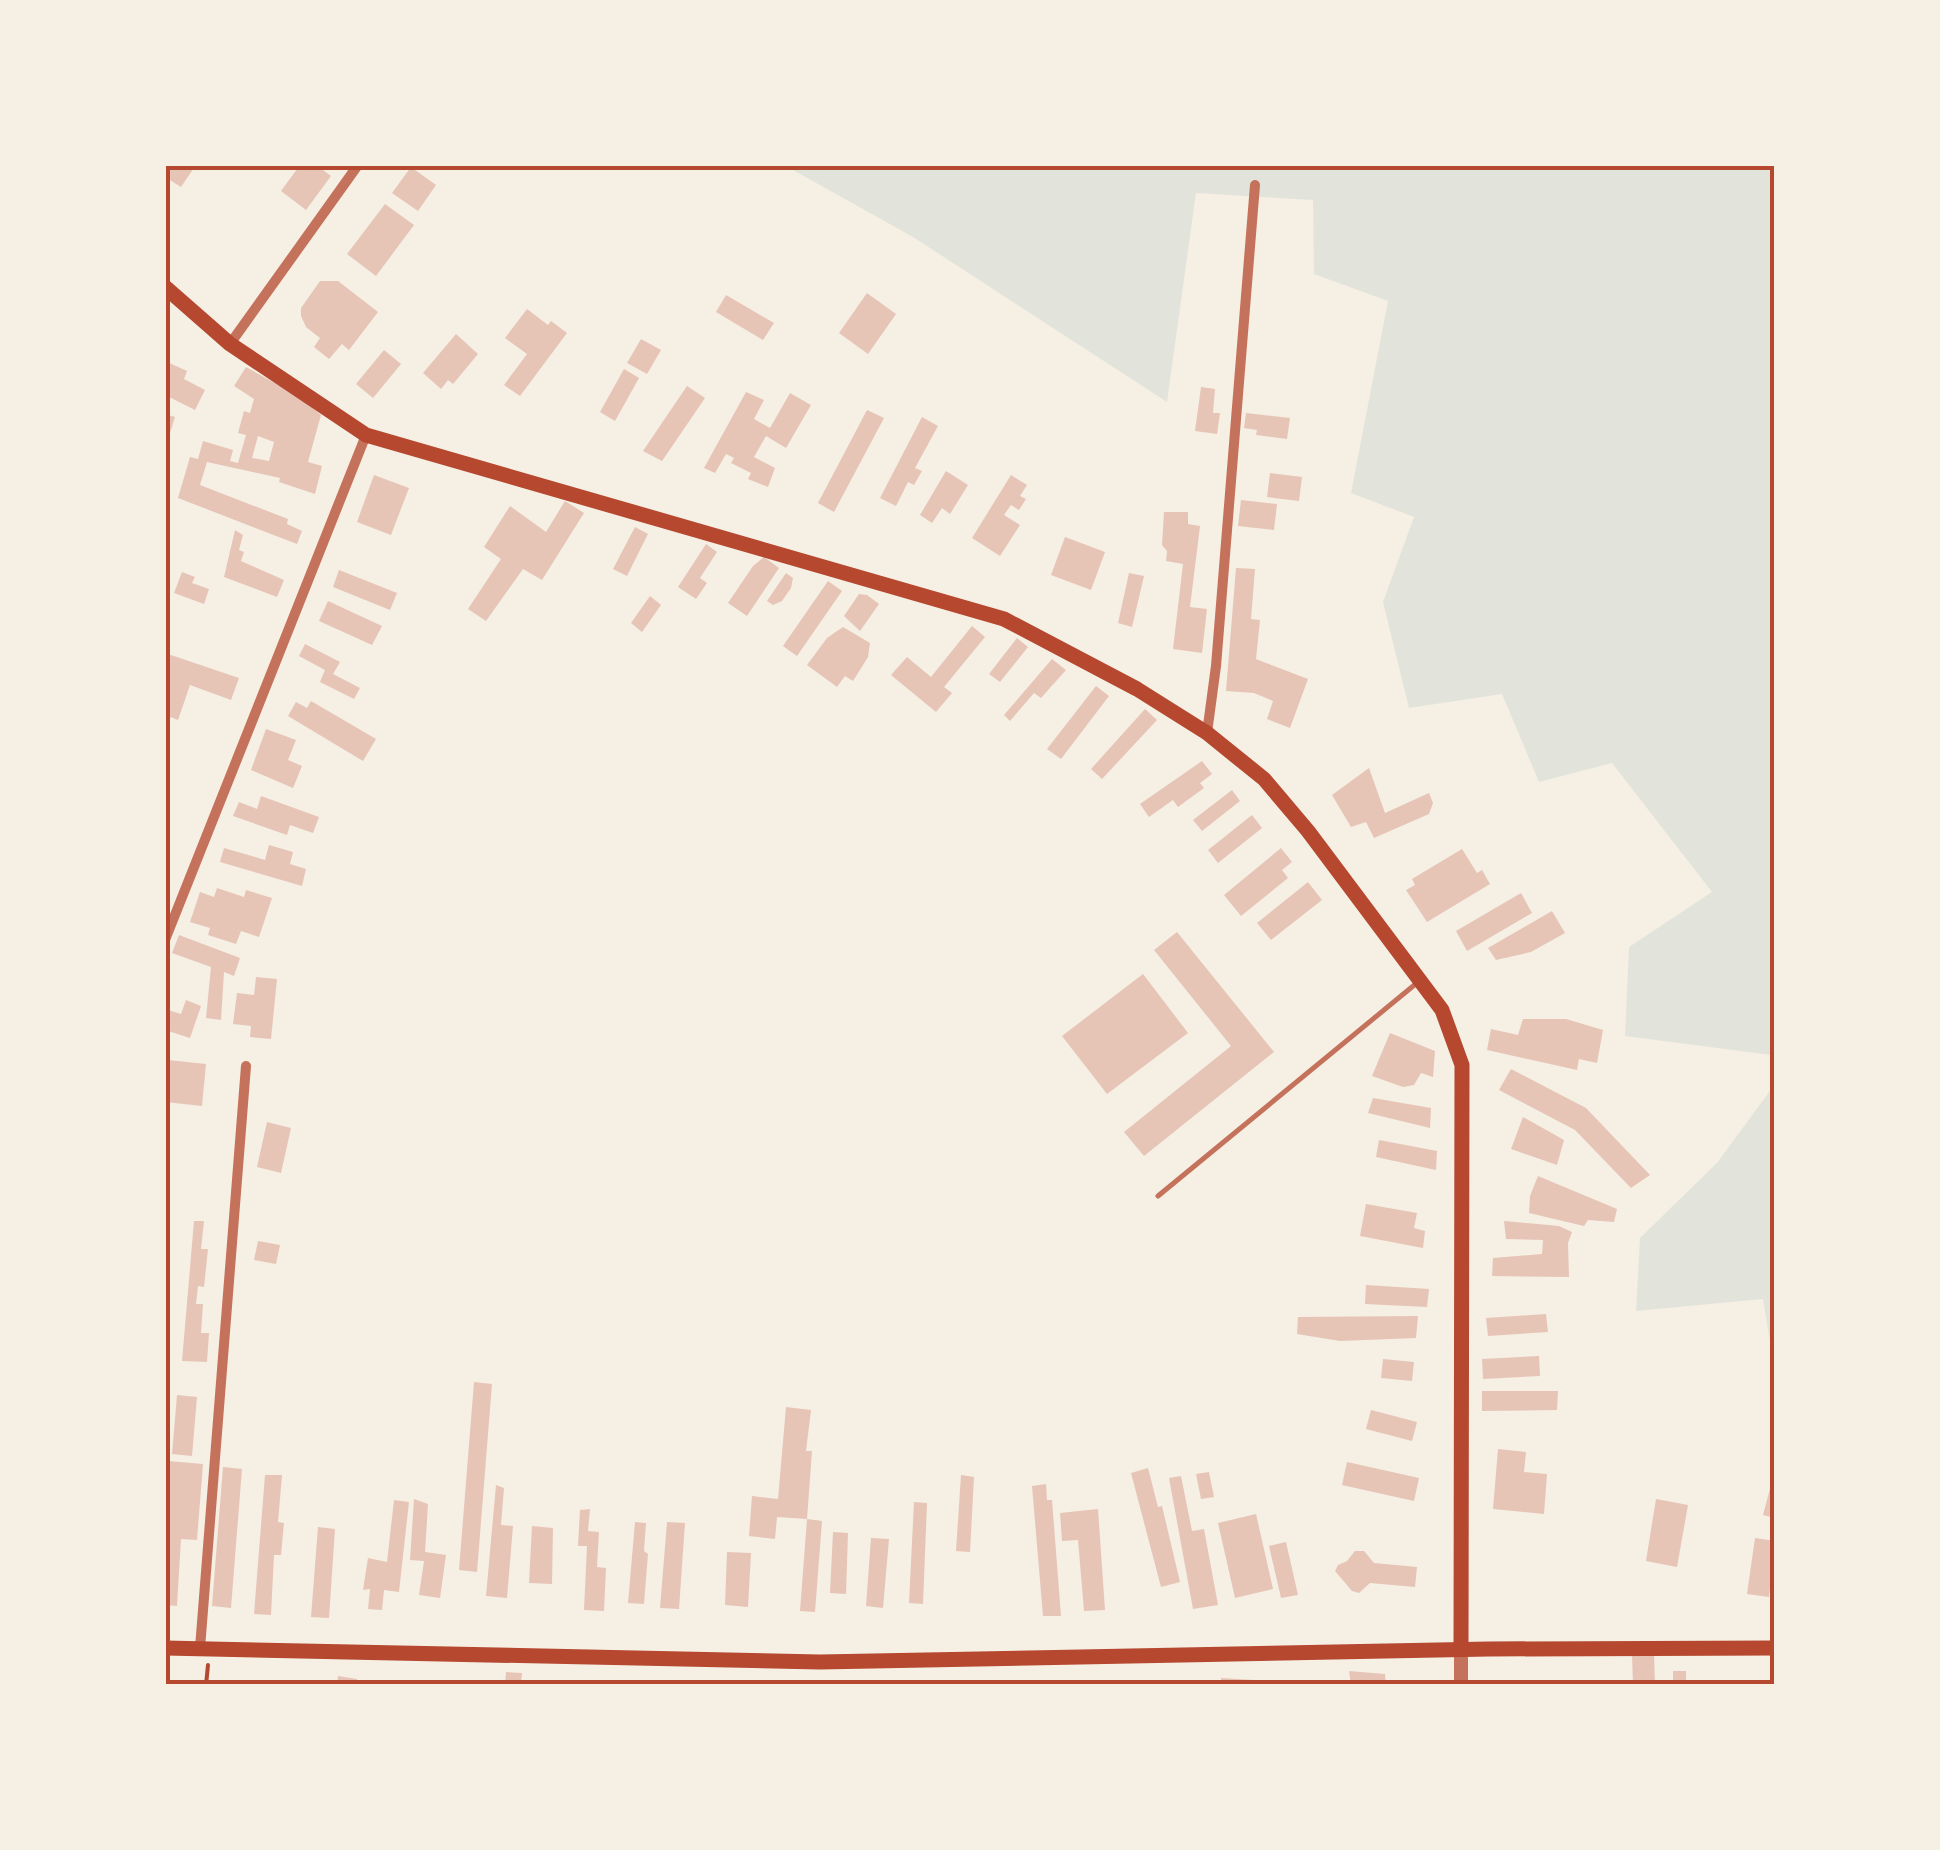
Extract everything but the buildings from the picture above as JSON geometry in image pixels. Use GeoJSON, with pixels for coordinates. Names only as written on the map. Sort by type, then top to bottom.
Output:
{"type":"FeatureCollection","features":[{"type":"Feature","properties":{"kind":"main road"},"geometry":{"type":"LineString","coordinates":[[165,287],[230,344],[366,436],[1004,618],[1137,689],[1207,733],[1264,779],[1442,1010],[1462,1065],[1461,1649]]}},
{"type":"Feature","properties":{"kind":"main road"},"geometry":{"type":"LineString","coordinates":[[165,1648],[820,1662],[1461,1649],[1775,1648]]}},
{"type":"Feature","properties":{"kind":"street"},"geometry":{"type":"LineString","coordinates":[[230,344],[358,165]]}},
{"type":"Feature","properties":{"kind":"street"},"geometry":{"type":"LineString","coordinates":[[1207,733],[1256,185]]}},
{"type":"Feature","properties":{"kind":"street"},"geometry":{"type":"LineString","coordinates":[[165,940],[366,436]]}},
{"type":"Feature","properties":{"kind":"street"},"geometry":{"type":"LineString","coordinates":[[200,1648],[246,1066]]}},
{"type":"Feature","properties":{"kind":"street"},"geometry":{"type":"LineString","coordinates":[[1461,1649],[1461,1685]]}},
{"type":"Feature","properties":{"kind":"lane"},"geometry":{"type":"LineString","coordinates":[[1158,1196],[1420,980]]}},
{"type":"Feature","properties":{"kind":"shaded area"},"geometry":{"type":"Polygon","coordinates":[[[784,165],[1775,165],[1775,1068],[1771,1055],[1625,1036],[1629,947],[1712,892],[1612,763],[1539,782],[1502,694],[1409,708],[1383,602],[1414,517],[1351,493],[1388,301],[1314,274],[1313,200],[1196,193],[1167,402],[913,237],[784,165]]]}},
{"type":"Feature","properties":{"kind":"shaded area"},"geometry":{"type":"Polygon","coordinates":[[[1775,1084],[1775,1372],[1763,1299],[1636,1311],[1640,1238],[1717,1163],[1775,1084]]]}}]}
